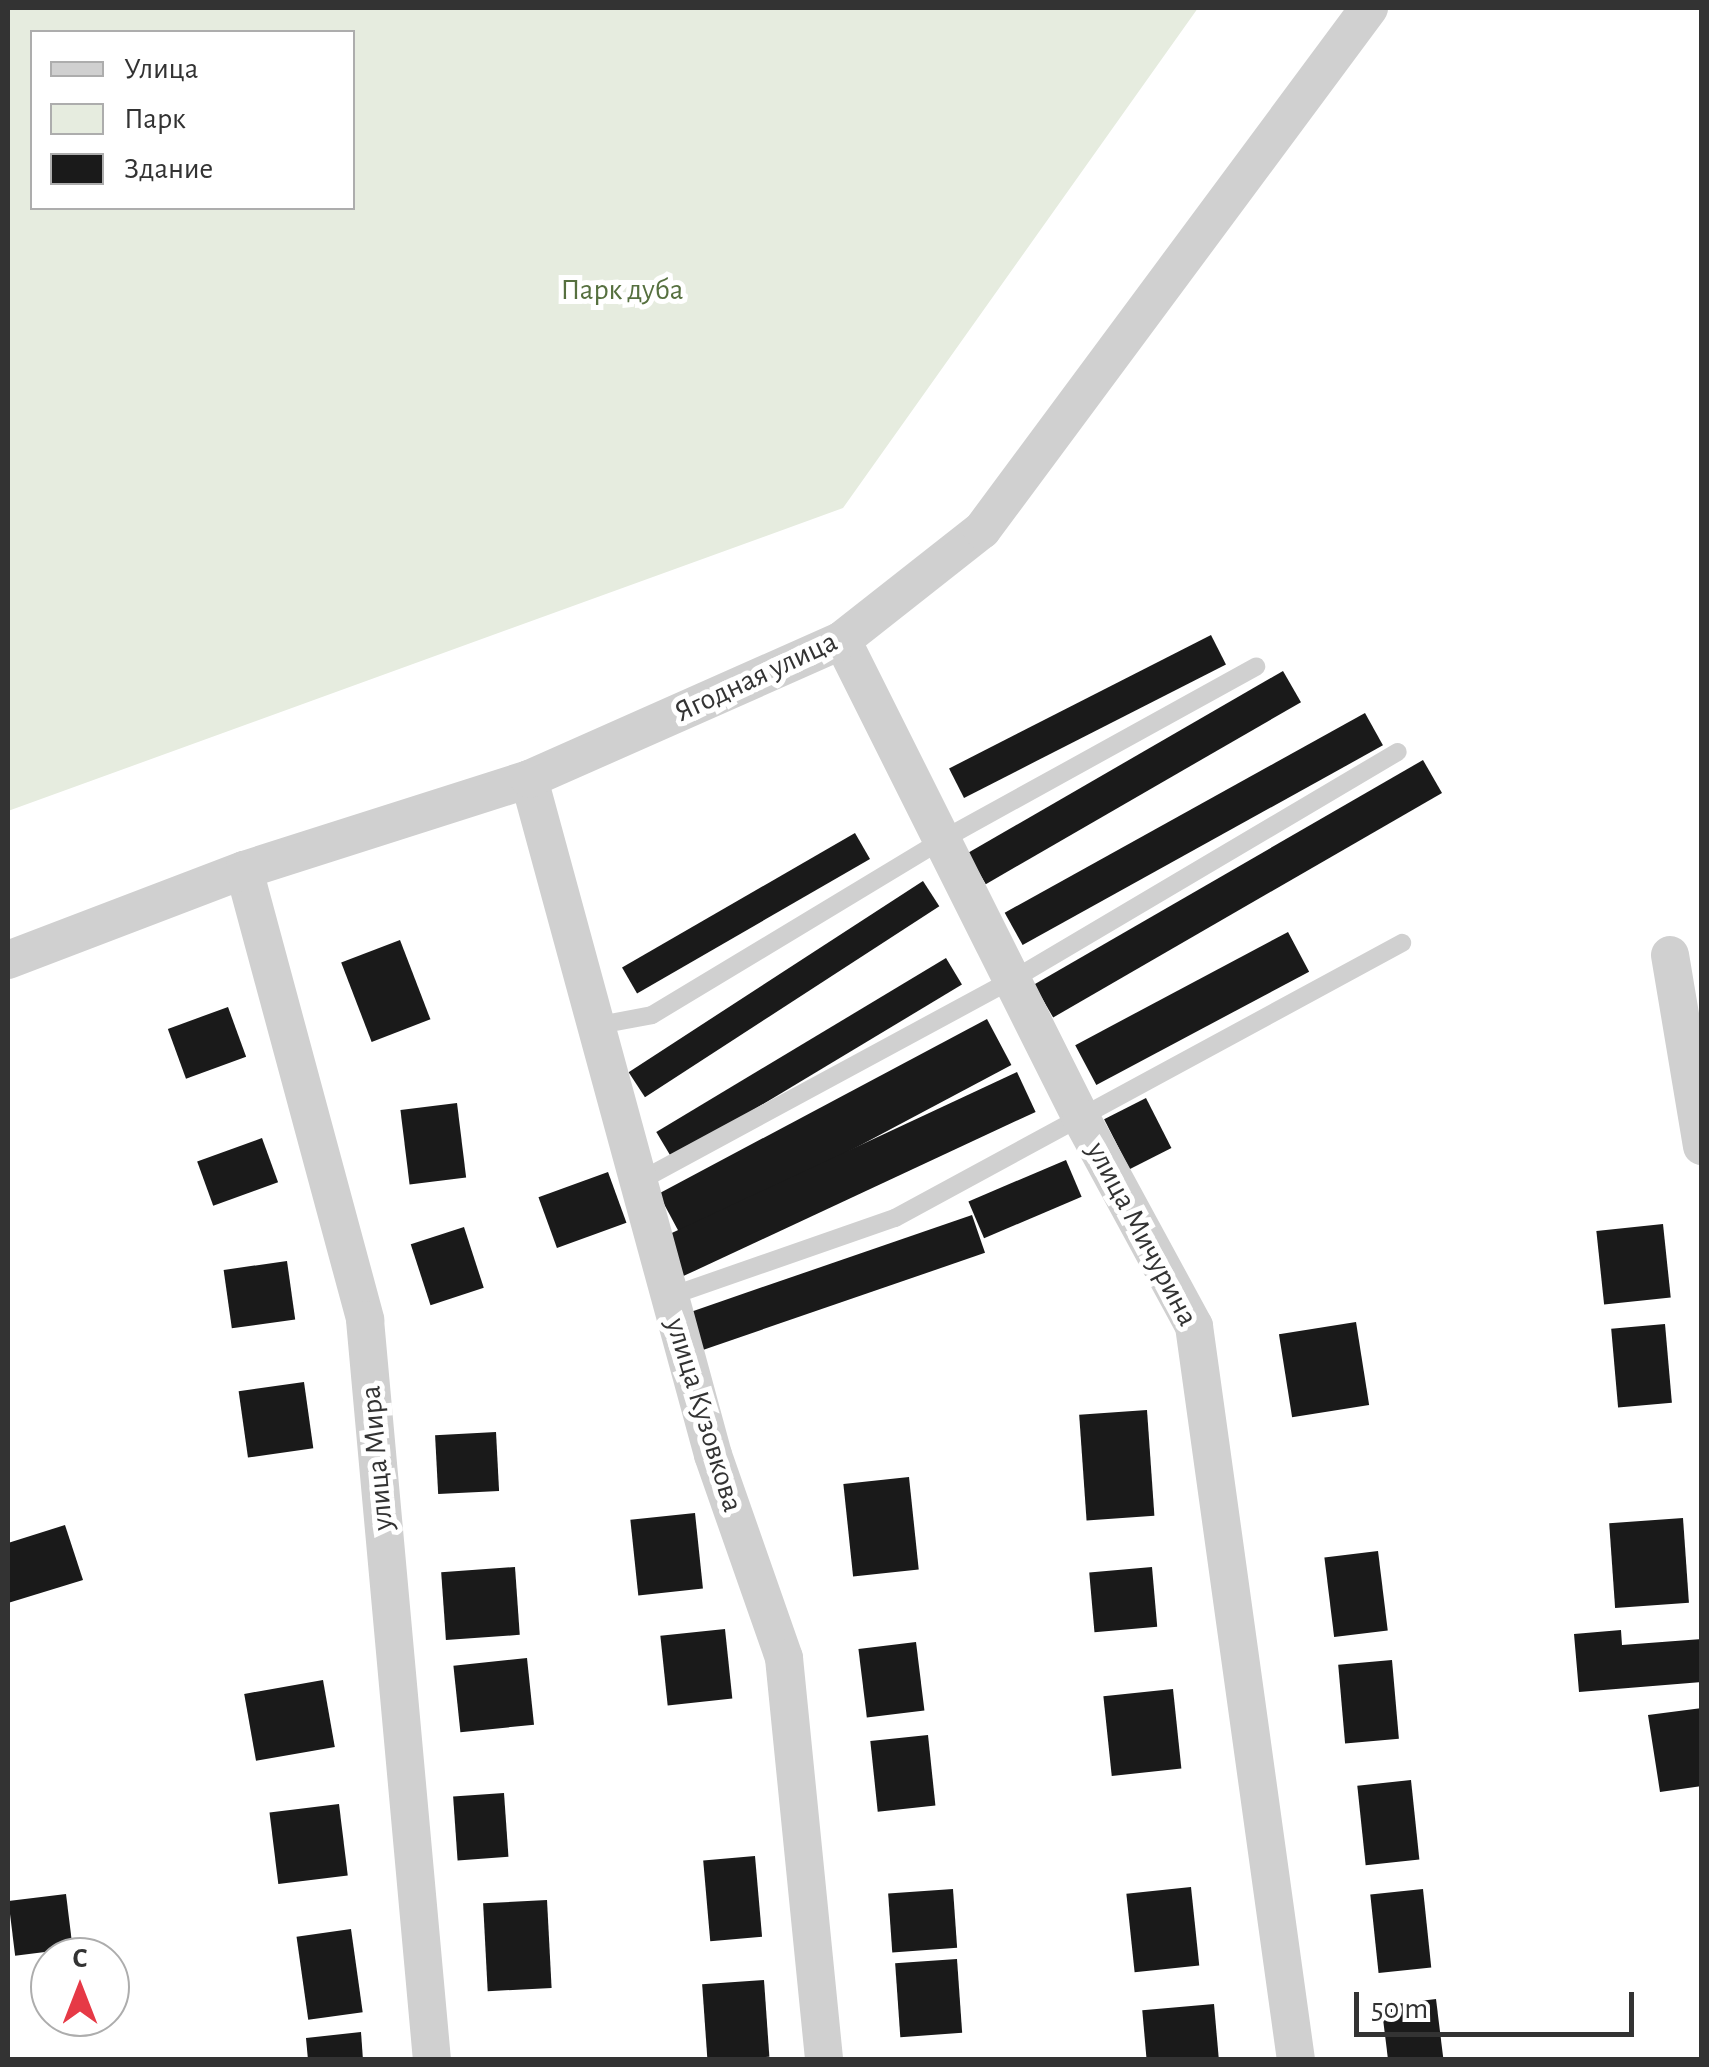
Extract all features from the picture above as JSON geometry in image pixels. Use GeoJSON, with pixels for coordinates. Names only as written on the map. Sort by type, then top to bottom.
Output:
{"type":"FeatureCollection","features":[{"type":"Feature","properties":{"kind":"street","name":"Ягодная улица"},"geometry":{"type":"LineString","coordinates":[[8,960],[244,870],[528,779],[842,640],[982,530],[1369,8]]}},
{"type":"Feature","properties":{"kind":"street","name":"улица Мичурина"},"geometry":{"type":"LineString","coordinates":[[842,640],[1081,1118],[1194,1326],[1296,2060]]}},
{"type":"Feature","properties":{"kind":"street","name":"улица Кузовкова"},"geometry":{"type":"LineString","coordinates":[[528,779],[713,1455],[784,1658],[824,2060]]}},
{"type":"Feature","properties":{"kind":"street","name":"улица Мира"},"geometry":{"type":"LineString","coordinates":[[244,870],[364,1320],[432,2060]]}},
{"type":"Feature","properties":{"kind":"street"},"geometry":{"type":"LineString","coordinates":[[1670,955],[1702,1146]]}},
{"type":"Feature","properties":{"kind":"lane"},"geometry":{"type":"LineString","coordinates":[[594,1026],[652,1015],[942,840],[1256,667]]}},
{"type":"Feature","properties":{"kind":"lane"},"geometry":{"type":"LineString","coordinates":[[636,1184],[1012,980],[1398,752]]}},
{"type":"Feature","properties":{"kind":"lane"},"geometry":{"type":"LineString","coordinates":[[668,1297],[895,1218],[1402,943]]}},
{"type":"Feature","properties":{"kind":"green space","name":"Парк дуба"},"geometry":{"type":"Polygon","coordinates":[[[8,8],[1198,8],[843,508],[8,811],[8,8]]]}},
{"type":"Feature","properties":{"kind":"building"},"geometry":{"type":"Polygon","coordinates":[[[1211,635],[1226,664],[964,798],[949,768],[1211,635]]]}},
{"type":"Feature","properties":{"kind":"building"},"geometry":{"type":"Polygon","coordinates":[[[1283,671],[1301,702],[986,884],[968,853],[1283,671]]]}},
{"type":"Feature","properties":{"kind":"building"},"geometry":{"type":"Polygon","coordinates":[[[1365,713],[1383,745],[1023,945],[1005,913],[1365,713]]]}},
{"type":"Feature","properties":{"kind":"building"},"geometry":{"type":"Polygon","coordinates":[[[1423,760],[1442,793],[1053,1017],[1034,985],[1423,760]]]}},
{"type":"Feature","properties":{"kind":"building"},"geometry":{"type":"Polygon","coordinates":[[[855,833],[870,859],[637,993],[622,968],[855,833]]]}},
{"type":"Feature","properties":{"kind":"building"},"geometry":{"type":"Polygon","coordinates":[[[923,881],[939,906],[645,1097],[629,1072],[923,881]]]}},
{"type":"Feature","properties":{"kind":"building"},"geometry":{"type":"Polygon","coordinates":[[[1288,932],[1309,972],[1096,1085],[1075,1045],[1288,932]]]}},
{"type":"Feature","properties":{"kind":"building"},"geometry":{"type":"Polygon","coordinates":[[[400,940],[430,1019],[372,1042],[341,963],[400,940]]]}},
{"type":"Feature","properties":{"kind":"building"},"geometry":{"type":"Polygon","coordinates":[[[946,958],[962,985],[672,1159],[656,1132],[946,958]]]}},
{"type":"Feature","properties":{"kind":"building"},"geometry":{"type":"Polygon","coordinates":[[[228,1007],[246,1057],[186,1079],[168,1029],[228,1007]]]}},
{"type":"Feature","properties":{"kind":"building"},"geometry":{"type":"Polygon","coordinates":[[[987,1019],[1011,1065],[683,1240],[659,1194],[987,1019]]]}},
{"type":"Feature","properties":{"kind":"building"},"geometry":{"type":"Polygon","coordinates":[[[1017,1072],[1036,1112],[681,1277],[663,1237],[1017,1072]]]}},
{"type":"Feature","properties":{"kind":"building"},"geometry":{"type":"Polygon","coordinates":[[[1146,1098],[1171,1148],[1130,1169],[1104,1119],[1146,1098]]]}},
{"type":"Feature","properties":{"kind":"building"},"geometry":{"type":"Polygon","coordinates":[[[457,1103],[466,1177],[410,1184],[400,1110],[457,1103]]]}},
{"type":"Feature","properties":{"kind":"building"},"geometry":{"type":"Polygon","coordinates":[[[262,1138],[278,1182],[213,1206],[197,1162],[262,1138]]]}},
{"type":"Feature","properties":{"kind":"building"},"geometry":{"type":"Polygon","coordinates":[[[1066,1160],[1082,1197],[984,1238],[968,1201],[1066,1160]]]}},
{"type":"Feature","properties":{"kind":"building"},"geometry":{"type":"Polygon","coordinates":[[[608,1172],[626,1223],[557,1248],[538,1197],[608,1172]]]}},
{"type":"Feature","properties":{"kind":"building"},"geometry":{"type":"Polygon","coordinates":[[[972,1215],[985,1253],[699,1351],[686,1314],[972,1215]]]}},
{"type":"Feature","properties":{"kind":"building"},"geometry":{"type":"Polygon","coordinates":[[[1663,1224],[1671,1298],[1604,1305],[1596,1231],[1663,1224]]]}},
{"type":"Feature","properties":{"kind":"building"},"geometry":{"type":"Polygon","coordinates":[[[464,1227],[484,1288],[431,1305],[411,1244],[464,1227]]]}},
{"type":"Feature","properties":{"kind":"building"},"geometry":{"type":"Polygon","coordinates":[[[287,1261],[295,1319],[232,1328],[224,1270],[287,1261]]]}},
{"type":"Feature","properties":{"kind":"building"},"geometry":{"type":"Polygon","coordinates":[[[1356,1322],[1369,1405],[1292,1417],[1279,1334],[1356,1322]]]}},
{"type":"Feature","properties":{"kind":"building"},"geometry":{"type":"Polygon","coordinates":[[[1665,1324],[1672,1403],[1618,1407],[1611,1329],[1665,1324]]]}},
{"type":"Feature","properties":{"kind":"building"},"geometry":{"type":"Polygon","coordinates":[[[304,1382],[313,1448],[248,1458],[239,1391],[304,1382]]]}},
{"type":"Feature","properties":{"kind":"building"},"geometry":{"type":"Polygon","coordinates":[[[1147,1410],[1154,1516],[1087,1520],[1079,1415],[1147,1410]]]}},
{"type":"Feature","properties":{"kind":"building"},"geometry":{"type":"Polygon","coordinates":[[[496,1432],[499,1491],[438,1494],[435,1435],[496,1432]]]}},
{"type":"Feature","properties":{"kind":"building"},"geometry":{"type":"Polygon","coordinates":[[[909,1477],[919,1569],[853,1576],[843,1484],[909,1477]]]}},
{"type":"Feature","properties":{"kind":"building"},"geometry":{"type":"Polygon","coordinates":[[[695,1513],[703,1589],[638,1595],[630,1520],[695,1513]]]}},
{"type":"Feature","properties":{"kind":"building"},"geometry":{"type":"Polygon","coordinates":[[[1683,1518],[1689,1603],[1615,1608],[1609,1523],[1683,1518]]]}},
{"type":"Feature","properties":{"kind":"building"},"geometry":{"type":"Polygon","coordinates":[[[65,1525],[83,1580],[8,1603],[8,1543],[65,1525]]]}},
{"type":"Feature","properties":{"kind":"building"},"geometry":{"type":"Polygon","coordinates":[[[1378,1551],[1388,1630],[1334,1637],[1324,1558],[1378,1551]]]}},
{"type":"Feature","properties":{"kind":"building"},"geometry":{"type":"Polygon","coordinates":[[[515,1567],[520,1635],[446,1640],[441,1572],[515,1567]]]}},
{"type":"Feature","properties":{"kind":"building"},"geometry":{"type":"Polygon","coordinates":[[[1152,1567],[1157,1627],[1094,1632],[1089,1572],[1152,1567]]]}},
{"type":"Feature","properties":{"kind":"building"},"geometry":{"type":"Polygon","coordinates":[[[725,1629],[732,1699],[668,1705],[660,1636],[725,1629]]]}},
{"type":"Feature","properties":{"kind":"building"},"geometry":{"type":"Polygon","coordinates":[[[1621,1630],[1622,1645],[1702,1639],[1702,1682],[1579,1692],[1574,1634],[1621,1630]]]}},
{"type":"Feature","properties":{"kind":"building"},"geometry":{"type":"Polygon","coordinates":[[[916,1642],[924,1710],[867,1718],[858,1649],[916,1642]]]}},
{"type":"Feature","properties":{"kind":"building"},"geometry":{"type":"Polygon","coordinates":[[[527,1658],[534,1725],[460,1732],[453,1666],[527,1658]]]}},
{"type":"Feature","properties":{"kind":"building"},"geometry":{"type":"Polygon","coordinates":[[[1392,1660],[1399,1739],[1345,1743],[1338,1665],[1392,1660]]]}},
{"type":"Feature","properties":{"kind":"building"},"geometry":{"type":"Polygon","coordinates":[[[323,1680],[335,1747],[256,1761],[244,1694],[323,1680]]]}},
{"type":"Feature","properties":{"kind":"building"},"geometry":{"type":"Polygon","coordinates":[[[1173,1689],[1181,1769],[1112,1776],[1103,1696],[1173,1689]]]}},
{"type":"Feature","properties":{"kind":"building"},"geometry":{"type":"Polygon","coordinates":[[[1702,1708],[1702,1786],[1660,1792],[1648,1715],[1702,1708]]]}},
{"type":"Feature","properties":{"kind":"building"},"geometry":{"type":"Polygon","coordinates":[[[928,1735],[935,1806],[878,1812],[870,1741],[928,1735]]]}},
{"type":"Feature","properties":{"kind":"building"},"geometry":{"type":"Polygon","coordinates":[[[1411,1780],[1419,1860],[1366,1865],[1357,1786],[1411,1780]]]}},
{"type":"Feature","properties":{"kind":"building"},"geometry":{"type":"Polygon","coordinates":[[[504,1793],[508,1857],[458,1860],[453,1797],[504,1793]]]}},
{"type":"Feature","properties":{"kind":"building"},"geometry":{"type":"Polygon","coordinates":[[[339,1804],[348,1875],[278,1884],[270,1813],[339,1804]]]}},
{"type":"Feature","properties":{"kind":"building"},"geometry":{"type":"Polygon","coordinates":[[[755,1856],[762,1937],[710,1941],[703,1861],[755,1856]]]}},
{"type":"Feature","properties":{"kind":"building"},"geometry":{"type":"Polygon","coordinates":[[[1191,1887],[1199,1966],[1135,1972],[1126,1894],[1191,1887]]]}},
{"type":"Feature","properties":{"kind":"building"},"geometry":{"type":"Polygon","coordinates":[[[953,1889],[957,1948],[892,1952],[888,1894],[953,1889]]]}},
{"type":"Feature","properties":{"kind":"building"},"geometry":{"type":"Polygon","coordinates":[[[1423,1889],[1431,1968],[1379,1973],[1370,1895],[1423,1889]]]}},
{"type":"Feature","properties":{"kind":"building"},"geometry":{"type":"Polygon","coordinates":[[[66,1894],[71,1937],[30,1937],[30,1954],[15,1956],[8,1901],[66,1894]]]}},
{"type":"Feature","properties":{"kind":"building"},"geometry":{"type":"Polygon","coordinates":[[[547,1900],[552,1988],[488,1991],[483,1903],[547,1900]]]}},
{"type":"Feature","properties":{"kind":"building"},"geometry":{"type":"Polygon","coordinates":[[[351,1929],[363,2012],[308,2020],[297,1937],[351,1929]]]}},
{"type":"Feature","properties":{"kind":"building"},"geometry":{"type":"Polygon","coordinates":[[[957,1959],[962,2033],[900,2037],[895,1963],[957,1959]]]}},
{"type":"Feature","properties":{"kind":"building"},"geometry":{"type":"Polygon","coordinates":[[[764,1980],[769,2057],[707,2060],[702,1984],[764,1980]]]}},
{"type":"Feature","properties":{"kind":"building"},"geometry":{"type":"Polygon","coordinates":[[[1436,1999],[1443,2060],[1388,2060],[1381,2006],[1436,1999]]]}},
{"type":"Feature","properties":{"kind":"building"},"geometry":{"type":"Polygon","coordinates":[[[1214,2004],[1219,2060],[1147,2060],[1142,2010],[1214,2004]]]}},
{"type":"Feature","properties":{"kind":"building"},"geometry":{"type":"Polygon","coordinates":[[[361,2032],[363,2060],[308,2060],[306,2038],[361,2032]]]}}]}
